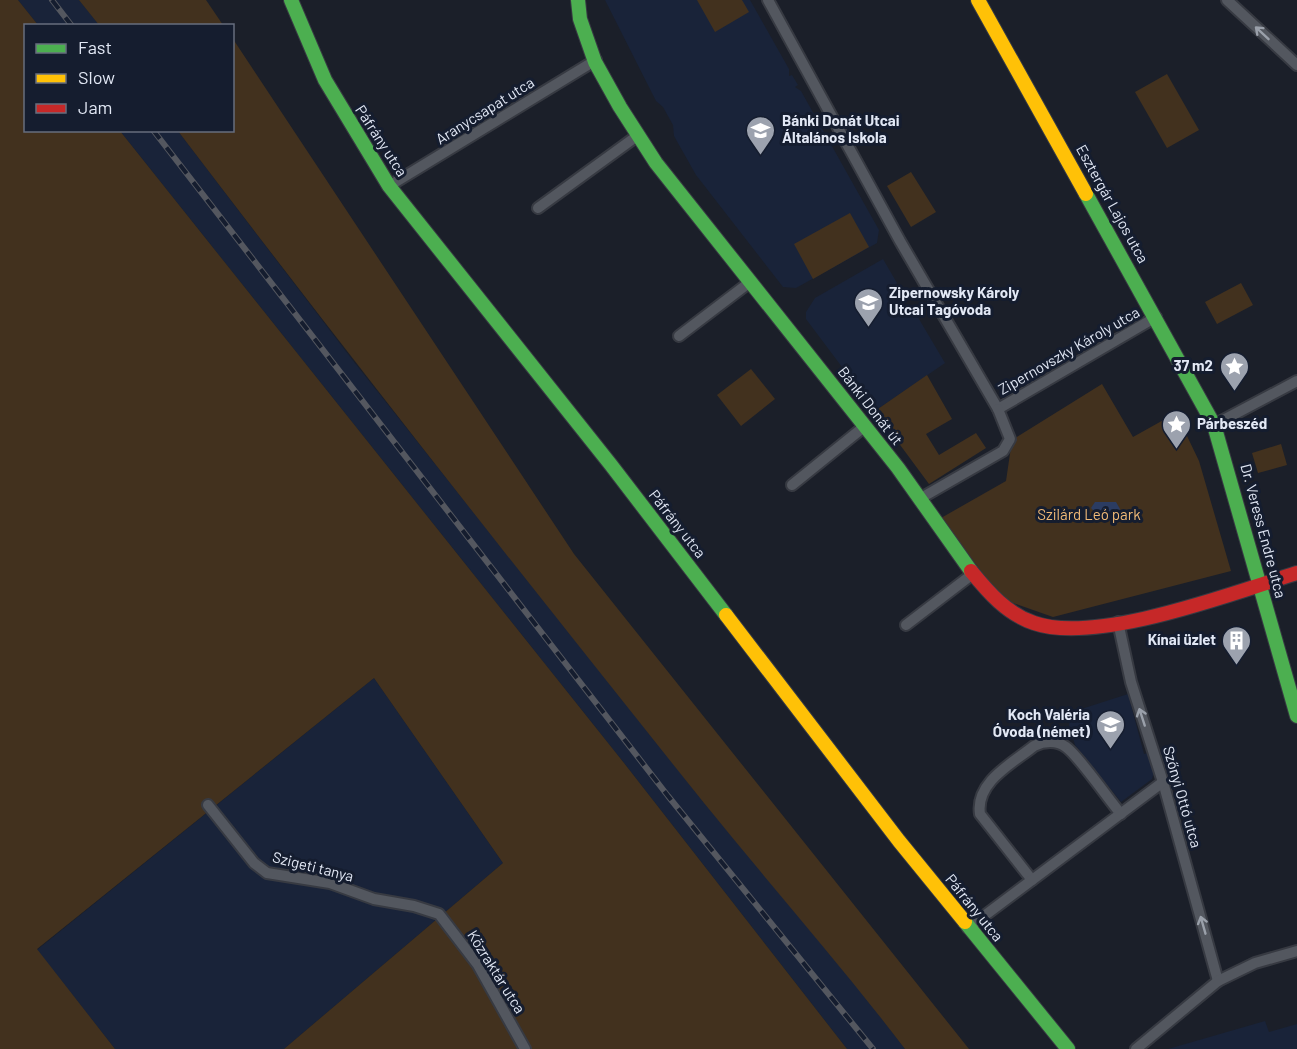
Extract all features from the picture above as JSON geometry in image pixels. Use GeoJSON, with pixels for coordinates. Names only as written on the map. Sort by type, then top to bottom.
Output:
{"type":"FeatureCollection","features":[{"type":"Feature","properties":{"kind":"street","name":"Páfrány utca"},"geometry":{"type":"LineString","coordinates":[[291,0],[325,80],[389,186],[611,465],[899,842],[1068,1049]]}},
{"type":"Feature","properties":{"kind":"street","name":"Bánki Donát út"},"geometry":{"type":"LineString","coordinates":[[579,0],[584,37],[637,136],[921,498],[974,573],[1006,608],[1031,622],[1046,627],[1074,628],[1118,622],[1297,573]]}},
{"type":"Feature","properties":{"kind":"street","name":"Zipernovszky Károly utca"},"geometry":{"type":"LineString","coordinates":[[768,0],[900,241],[998,409],[1156,317]]}},
{"type":"Feature","properties":{"kind":"street","name":"Esztergár Lajos utca"},"geometry":{"type":"LineString","coordinates":[[978,0],[1214,425]]}},
{"type":"Feature","properties":{"kind":"street"},"geometry":{"type":"LineString","coordinates":[[1227,0],[1297,65]]}},
{"type":"Feature","properties":{"kind":"street","name":"Aranycsapat utca"},"geometry":{"type":"LineString","coordinates":[[389,186],[596,60]]}},
{"type":"Feature","properties":{"kind":"street"},"geometry":{"type":"LineString","coordinates":[[538,208],[637,136]]}},
{"type":"Feature","properties":{"kind":"street"},"geometry":{"type":"LineString","coordinates":[[679,336],[750,282]]}},
{"type":"Feature","properties":{"kind":"street"},"geometry":{"type":"LineString","coordinates":[[1214,425],[1297,381]]}},
{"type":"Feature","properties":{"kind":"street"},"geometry":{"type":"LineString","coordinates":[[921,498],[1004,451],[1010,439],[998,409]]}},
{"type":"Feature","properties":{"kind":"street","name":"Dr. Veress Endre utca"},"geometry":{"type":"LineString","coordinates":[[1214,425],[1297,716]]}},
{"type":"Feature","properties":{"kind":"street"},"geometry":{"type":"LineString","coordinates":[[792,485],[865,426]]}},
{"type":"Feature","properties":{"kind":"street"},"geometry":{"type":"LineString","coordinates":[[906,625],[974,573]]}},
{"type":"Feature","properties":{"kind":"street","name":"Szőnyi Ottó utca"},"geometry":{"type":"LineString","coordinates":[[1118,622],[1131,682],[1163,782],[1218,981]]}},
{"type":"Feature","properties":{"kind":"street"},"geometry":{"type":"LineString","coordinates":[[1032,880],[980,814],[979,806],[980,797],[988,783],[1034,746],[1042,742],[1051,742],[1066,747],[1121,814]]}},
{"type":"Feature","properties":{"kind":"street"},"geometry":{"type":"LineString","coordinates":[[968,928],[1163,782]]}},
{"type":"Feature","properties":{"kind":"street","name":"Szigeti tanya"},"geometry":{"type":"LineString","coordinates":[[208,804],[254,863],[267,873],[330,884],[374,899],[414,906],[439,914]]}},
{"type":"Feature","properties":{"kind":"street","name":"Közraktár utca"},"geometry":{"type":"LineString","coordinates":[[439,914],[478,965],[525,1049]]}},
{"type":"Feature","properties":{"kind":"street"},"geometry":{"type":"LineString","coordinates":[[1136,1049],[1218,981],[1255,963],[1297,951]]}},
{"type":"Feature","properties":{"kind":"shaded area"},"geometry":{"type":"Polygon","coordinates":[[[18,0],[79,0],[98,24],[37,24],[18,0]]]}},
{"type":"Feature","properties":{"kind":"shaded area","name":"Bánki Donát Utcai Általános Iskola"},"geometry":{"type":"Polygon","coordinates":[[[605,0],[750,0],[789,69],[789,76],[792,75],[798,85],[795,87],[801,91],[879,230],[877,243],[796,288],[783,287],[696,175],[674,136],[673,125],[663,107],[656,101],[605,0]]]}},
{"type":"Feature","properties":{"kind":"shaded area"},"geometry":{"type":"Polygon","coordinates":[[[121,132],[179,132],[354,362],[706,805],[862,992],[905,1049],[847,1049],[624,763],[121,132]]]}},
{"type":"Feature","properties":{"kind":"shaded area","name":"Zipernowsky Károly Utcai Tagóvoda"},"geometry":{"type":"Polygon","coordinates":[[[883,259],[897,283],[892,287],[909,317],[916,314],[945,363],[875,411],[806,319],[806,312],[815,298],[883,259]]]}},
{"type":"Feature","properties":{"kind":"shaded area"},"geometry":{"type":"Polygon","coordinates":[[[1095,502],[1116,502],[1120,509],[1116,515],[1097,514],[1091,508],[1095,502]]]}},
{"type":"Feature","properties":{"kind":"shaded area"},"geometry":{"type":"Polygon","coordinates":[[[374,678],[503,863],[284,1049],[115,1049],[37,950],[374,678]]]}},
{"type":"Feature","properties":{"kind":"shaded area","name":"Koch Valéria Óvoda (német)"},"geometry":{"type":"Polygon","coordinates":[[[1128,694],[1144,754],[1148,753],[1154,772],[1152,779],[1121,802],[1075,745],[1069,725],[1072,712],[1128,694]]]}},
{"type":"Feature","properties":{"kind":"shaded area"},"geometry":{"type":"Polygon","coordinates":[[[1265,1021],[1269,1032],[1297,1024],[1297,1049],[1168,1049],[1265,1021]]]}},
{"type":"Feature","properties":{"kind":"green space"},"geometry":{"type":"Polygon","coordinates":[[[0,0],[18,0],[37,24],[24,24],[24,132],[121,132],[624,763],[847,1049],[284,1049],[503,863],[374,678],[37,949],[115,1049],[0,1049],[0,0]]]}},
{"type":"Feature","properties":{"kind":"green space"},"geometry":{"type":"Polygon","coordinates":[[[79,0],[206,0],[222,24],[98,24],[79,0]]]}},
{"type":"Feature","properties":{"kind":"green space"},"geometry":{"type":"Polygon","coordinates":[[[697,0],[742,0],[749,12],[715,32],[697,0]]]}},
{"type":"Feature","properties":{"kind":"green space"},"geometry":{"type":"Polygon","coordinates":[[[234,41],[574,554],[969,1049],[905,1049],[704,803],[373,384],[179,132],[234,132],[234,41]]]}},
{"type":"Feature","properties":{"kind":"green space"},"geometry":{"type":"Polygon","coordinates":[[[1167,74],[1199,130],[1167,148],[1135,92],[1167,74]]]}},
{"type":"Feature","properties":{"kind":"green space"},"geometry":{"type":"Polygon","coordinates":[[[911,172],[936,212],[911,227],[887,186],[911,172]]]}},
{"type":"Feature","properties":{"kind":"green space"},"geometry":{"type":"Polygon","coordinates":[[[850,213],[869,247],[813,279],[794,244],[850,213]]]}},
{"type":"Feature","properties":{"kind":"green space"},"geometry":{"type":"Polygon","coordinates":[[[1241,283],[1253,305],[1217,324],[1205,302],[1241,283]]]}},
{"type":"Feature","properties":{"kind":"green space"},"geometry":{"type":"Polygon","coordinates":[[[751,369],[775,399],[741,426],[717,395],[751,369]]]}},
{"type":"Feature","properties":{"kind":"green space"},"geometry":{"type":"Polygon","coordinates":[[[927,375],[952,419],[926,434],[939,455],[976,433],[986,448],[929,484],[875,411],[927,375]]]}},
{"type":"Feature","properties":{"kind":"green space","name":"Szilárd Leó park"},"geometry":{"type":"Polygon","coordinates":[[[1102,384],[1133,437],[1176,413],[1199,461],[1231,571],[1053,617],[1002,599],[941,518],[1006,481],[1012,440],[1102,384]]]}},
{"type":"Feature","properties":{"kind":"green space"},"geometry":{"type":"Polygon","coordinates":[[[1281,444],[1287,465],[1258,473],[1252,453],[1281,444]]]}},
{"type":"Feature","properties":{"kind":"railway"},"geometry":{"type":"LineString","coordinates":[[52,0],[70,24]]}},
{"type":"Feature","properties":{"kind":"railway"},"geometry":{"type":"LineString","coordinates":[[155,132],[668,796],[873,1049]]}},
{"type":"Feature","properties":{"kind":"traffic: fast"},"geometry":{"type":"LineString","coordinates":[[291,0],[325,80],[389,186],[611,465],[726,615]]}},
{"type":"Feature","properties":{"kind":"traffic: fast"},"geometry":{"type":"LineString","coordinates":[[578,0],[580,19],[595,62],[620,107],[656,163],[898,468],[971,571]]}},
{"type":"Feature","properties":{"kind":"traffic: fast"},"geometry":{"type":"LineString","coordinates":[[1086,194],[1214,425],[1297,716]]}},
{"type":"Feature","properties":{"kind":"traffic: fast"},"geometry":{"type":"LineString","coordinates":[[965,922],[1068,1049]]}},
{"type":"Feature","properties":{"kind":"traffic: slow"},"geometry":{"type":"LineString","coordinates":[[978,0],[1086,194]]}},
{"type":"Feature","properties":{"kind":"traffic: slow"},"geometry":{"type":"LineString","coordinates":[[726,615],[899,841],[965,922]]}},
{"type":"Feature","properties":{"kind":"traffic: jam"},"geometry":{"type":"LineString","coordinates":[[971,571],[991,594],[1015,614],[1034,623],[1060,628],[1092,627],[1165,614],[1297,573]]}},
{"type":"Feature","properties":{"kind":"place","name":"Bánki Donát Utcai Általános Iskola"},"geometry":{"type":"Point","coordinates":[761,156]}},
{"type":"Feature","properties":{"kind":"place","name":"Zipernowsky Károly Utcai Tagóvoda"},"geometry":{"type":"Point","coordinates":[868,328]}},
{"type":"Feature","properties":{"kind":"place","name":"37 m2"},"geometry":{"type":"Point","coordinates":[1234,392]}},
{"type":"Feature","properties":{"kind":"place","name":"Párbeszéd"},"geometry":{"type":"Point","coordinates":[1176,450]}},
{"type":"Feature","properties":{"kind":"place","name":"Kínai üzlet"},"geometry":{"type":"Point","coordinates":[1237,666]}},
{"type":"Feature","properties":{"kind":"place","name":"Koch Valéria Óvoda (német)"},"geometry":{"type":"Point","coordinates":[1111,750]}}]}
